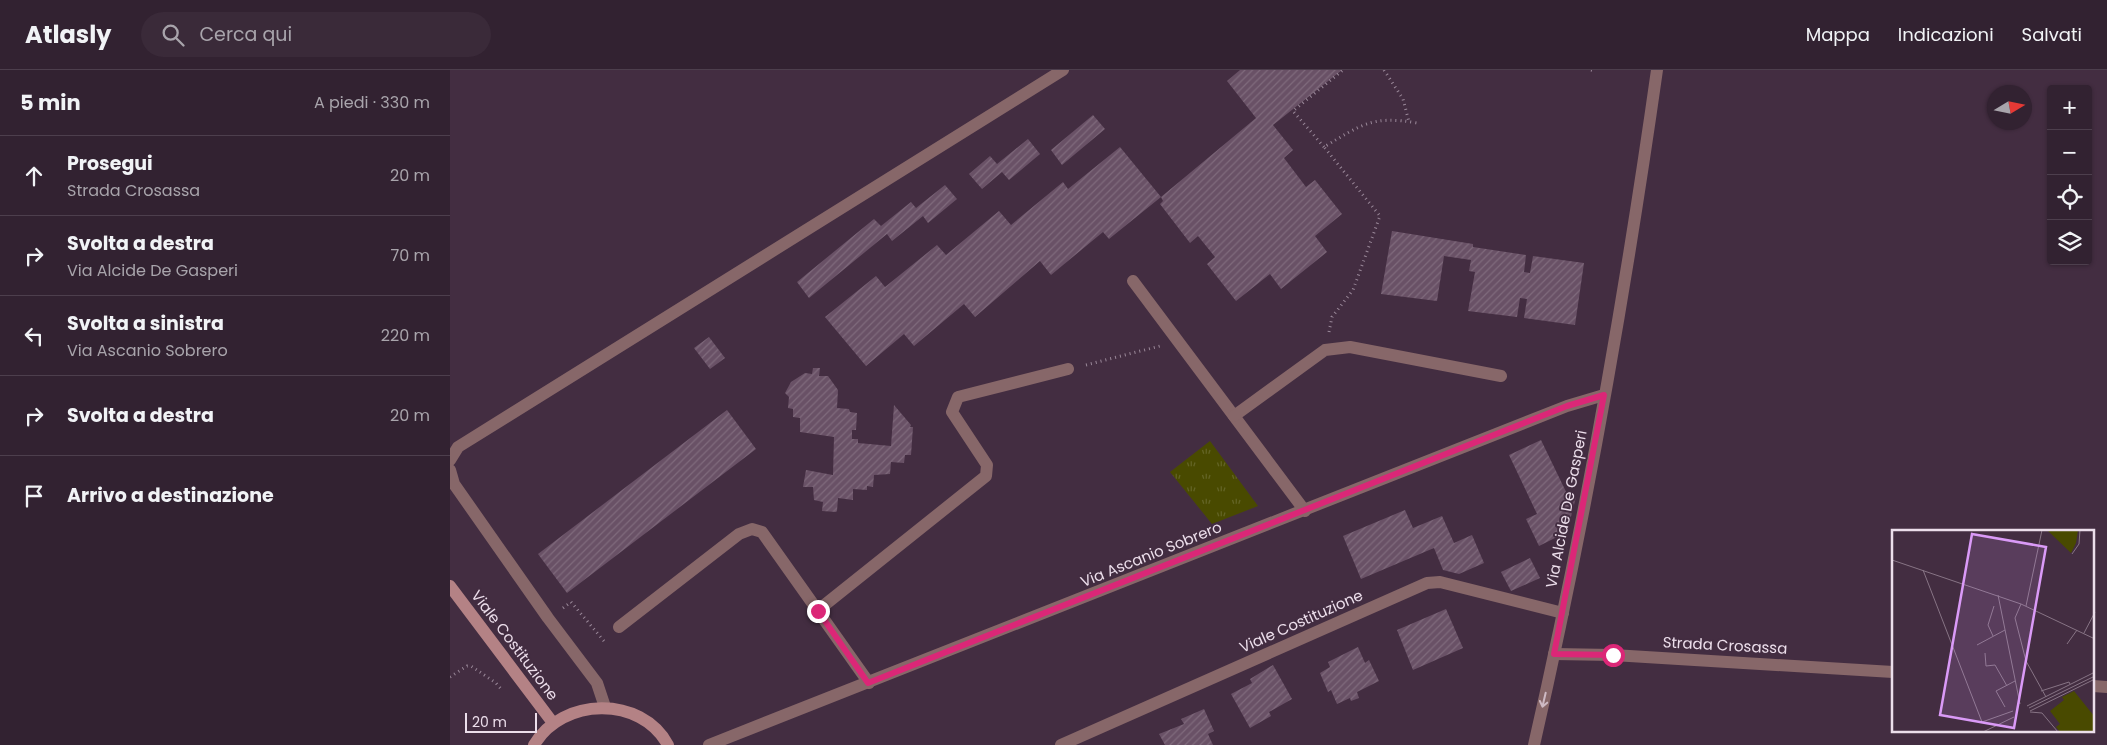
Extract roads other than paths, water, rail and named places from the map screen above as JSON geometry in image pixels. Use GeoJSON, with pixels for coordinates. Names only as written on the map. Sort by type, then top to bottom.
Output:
{"type":"FeatureCollection","features":[{"type":"Feature","properties":{"kind":"street"},"geometry":{"type":"LineString","coordinates":[[450,460],[458,447],[1063,70]]}},
{"type":"Feature","properties":{"kind":"street","name":"Via Alcide De Gasperi"},"geometry":{"type":"LineString","coordinates":[[1534,745],[1563,613],[1604,395],[1657,70]]}},
{"type":"Feature","properties":{"kind":"street"},"geometry":{"type":"LineString","coordinates":[[1134,281],[1305,511]]}},
{"type":"Feature","properties":{"kind":"street"},"geometry":{"type":"LineString","coordinates":[[1234,416],[1325,350],[1350,347],[1501,376]]}},
{"type":"Feature","properties":{"kind":"street"},"geometry":{"type":"LineString","coordinates":[[818,611],[986,476],[987,465],[952,412],[958,397],[1068,370]]}},
{"type":"Feature","properties":{"kind":"street","name":"Via Ascanio Sobrero"},"geometry":{"type":"LineString","coordinates":[[709,745],[1567,406],[1604,395]]}},
{"type":"Feature","properties":{"kind":"street"},"geometry":{"type":"LineString","coordinates":[[450,470],[454,484],[548,618],[597,683],[605,707]]}},
{"type":"Feature","properties":{"kind":"street"},"geometry":{"type":"LineString","coordinates":[[619,627],[739,534],[752,529],[762,532],[868,683]]}},
{"type":"Feature","properties":{"kind":"street","name":"Viale Costituzione"},"geometry":{"type":"LineString","coordinates":[[1061,745],[1426,583],[1440,582],[1563,613]]}},
{"type":"Feature","properties":{"kind":"street","name":"Viale Costituzione"},"geometry":{"type":"LineString","coordinates":[[450,586],[554,723]]}},
{"type":"Feature","properties":{"kind":"street","name":"Strada Crosassa"},"geometry":{"type":"LineString","coordinates":[[1554,654],[1613,655],[1892,672]]}},
{"type":"Feature","properties":{"kind":"street"},"geometry":{"type":"LineString","coordinates":[[2094,686],[2107,687]]}},
{"type":"Feature","properties":{"kind":"street"},"geometry":{"type":"LineString","coordinates":[[534,745],[554,723],[578,710],[605,707],[628,711],[648,722],[664,738],[668,745]]}}]}
